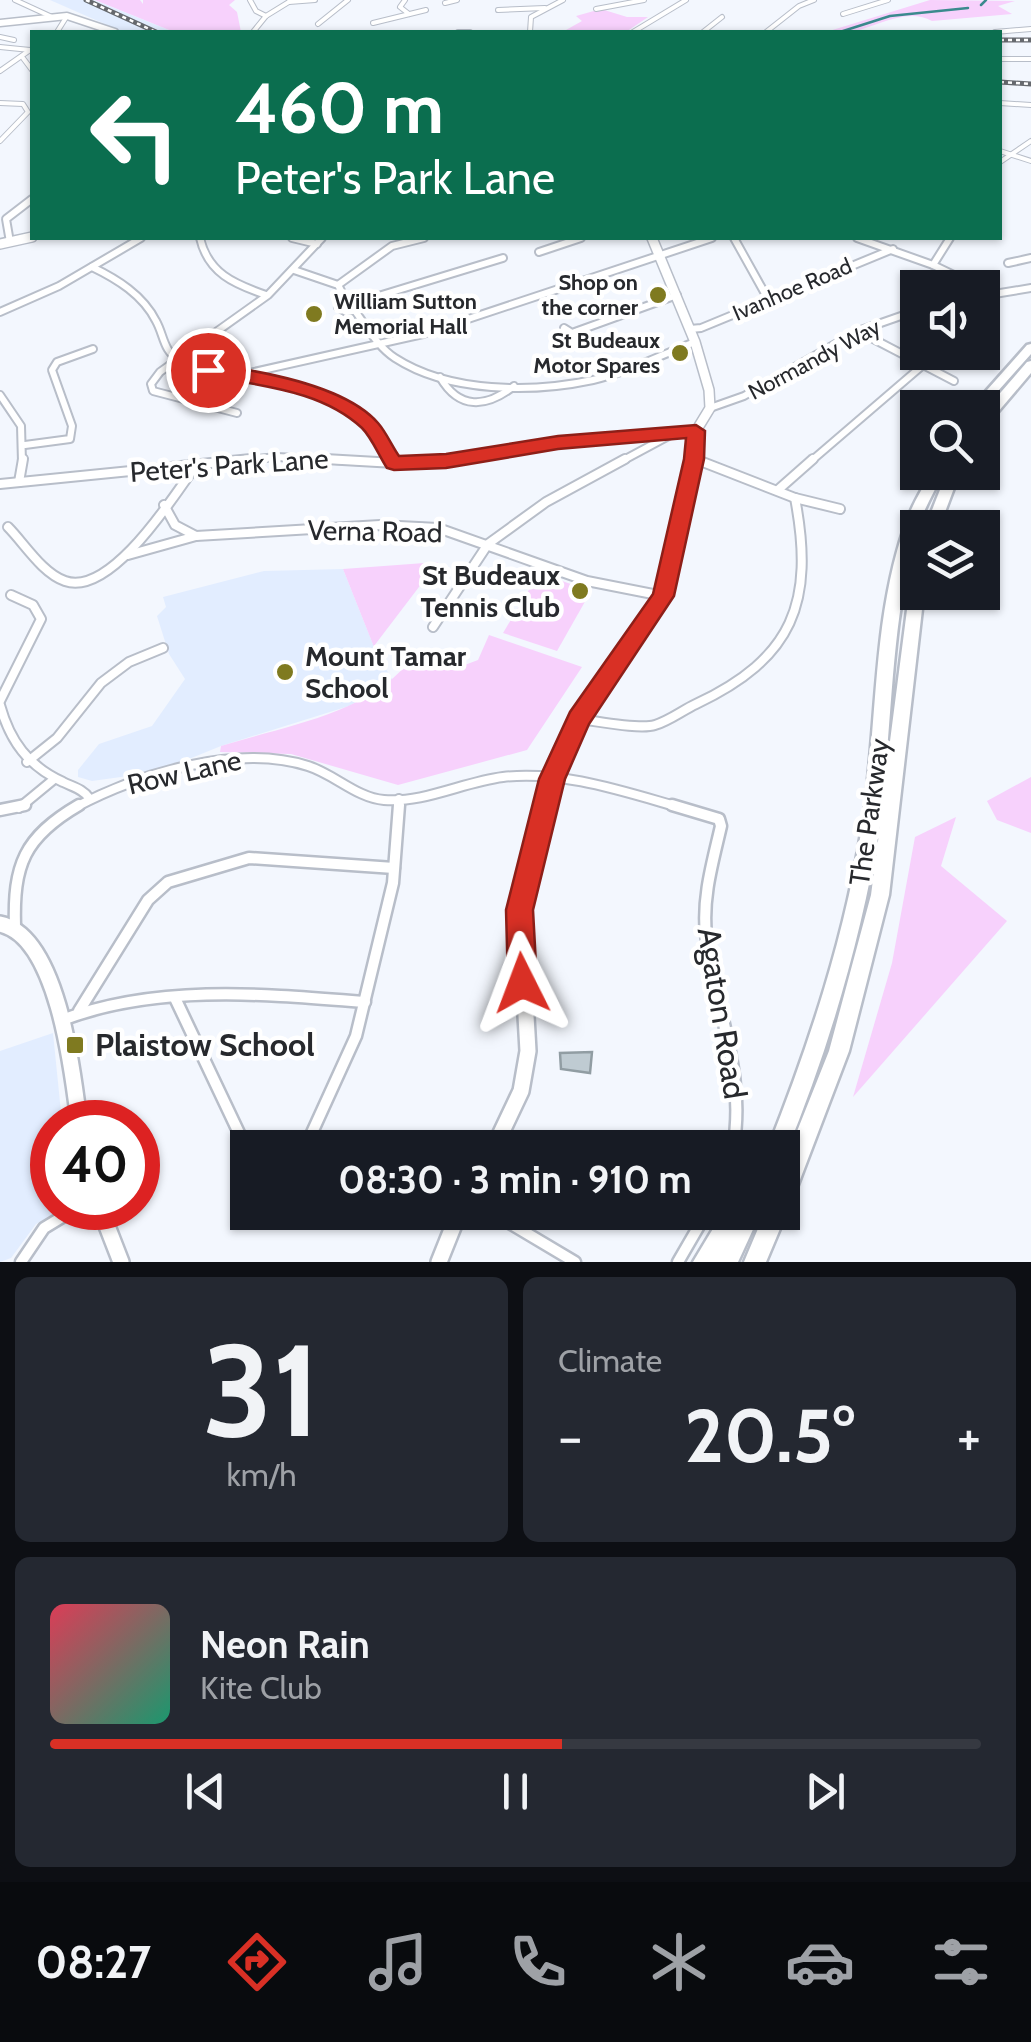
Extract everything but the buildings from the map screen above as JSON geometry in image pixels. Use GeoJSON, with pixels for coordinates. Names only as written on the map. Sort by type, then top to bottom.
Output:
{"type":"FeatureCollection","features":[{"type":"Feature","properties":{"kind":"highway"},"geometry":{"type":"LineString","coordinates":[[994,390],[1031,347]]}},
{"type":"Feature","properties":{"kind":"highway"},"geometry":{"type":"LineString","coordinates":[[1000,402],[1031,365]]}},
{"type":"Feature","properties":{"kind":"highway","name":"The Parkway"},"geometry":{"type":"LineString","coordinates":[[784,1130],[818,1037],[852,918],[872,821],[896,592],[914,518],[929,490]]}},
{"type":"Feature","properties":{"kind":"highway","name":"The Parkway"},"geometry":{"type":"LineString","coordinates":[[800,1151],[839,1050],[880,895],[914,610]]}},
{"type":"Feature","properties":{"kind":"highway"},"geometry":{"type":"LineString","coordinates":[[704,1262],[724,1230]]}},
{"type":"Feature","properties":{"kind":"highway"},"geometry":{"type":"LineString","coordinates":[[726,1262],[741,1230]]}},
{"type":"Feature","properties":{"kind":"highway"},"geometry":{"type":"LineString","coordinates":[[755,1262],[768,1230]]}},
{"type":"Feature","properties":{"kind":"street"},"geometry":{"type":"LineString","coordinates":[[15,0],[52,16]]}},
{"type":"Feature","properties":{"kind":"street"},"geometry":{"type":"LineString","coordinates":[[250,0],[256,11],[266,16]]}},
{"type":"Feature","properties":{"kind":"street"},"geometry":{"type":"LineString","coordinates":[[255,30],[266,16],[290,1],[315,0]]}},
{"type":"Feature","properties":{"kind":"street"},"geometry":{"type":"LineString","coordinates":[[318,24],[348,0]]}},
{"type":"Feature","properties":{"kind":"street"},"geometry":{"type":"LineString","coordinates":[[405,0],[400,7],[409,14]]}},
{"type":"Feature","properties":{"kind":"street"},"geometry":{"type":"LineString","coordinates":[[446,2],[456,0]]}},
{"type":"Feature","properties":{"kind":"street"},"geometry":{"type":"LineString","coordinates":[[530,30],[529,20],[563,0]]}},
{"type":"Feature","properties":{"kind":"street"},"geometry":{"type":"LineString","coordinates":[[596,9],[644,0]]}},
{"type":"Feature","properties":{"kind":"street"},"geometry":{"type":"LineString","coordinates":[[638,30],[683,0]]}},
{"type":"Feature","properties":{"kind":"street"},"geometry":{"type":"LineString","coordinates":[[768,30],[800,2],[814,0]]}},
{"type":"Feature","properties":{"kind":"street"},"geometry":{"type":"LineString","coordinates":[[843,14],[888,0]]}},
{"type":"Feature","properties":{"kind":"street"},"geometry":{"type":"LineString","coordinates":[[502,9],[546,8]]}},
{"type":"Feature","properties":{"kind":"street"},"geometry":{"type":"LineString","coordinates":[[373,23],[426,10]]}},
{"type":"Feature","properties":{"kind":"street"},"geometry":{"type":"LineString","coordinates":[[57,30],[67,16]]}},
{"type":"Feature","properties":{"kind":"street"},"geometry":{"type":"LineString","coordinates":[[0,23],[67,16],[110,30]]}},
{"type":"Feature","properties":{"kind":"street"},"geometry":{"type":"LineString","coordinates":[[706,30],[722,18]]}},
{"type":"Feature","properties":{"kind":"street"},"geometry":{"type":"LineString","coordinates":[[1002,31],[1031,28]]}},
{"type":"Feature","properties":{"kind":"street"},"geometry":{"type":"LineString","coordinates":[[0,37],[14,38],[8,47]]}},
{"type":"Feature","properties":{"kind":"street"},"geometry":{"type":"LineString","coordinates":[[0,49],[30,51]]}},
{"type":"Feature","properties":{"kind":"street"},"geometry":{"type":"LineString","coordinates":[[0,71],[30,52]]}},
{"type":"Feature","properties":{"kind":"street"},"geometry":{"type":"LineString","coordinates":[[22,58],[30,68]]}},
{"type":"Feature","properties":{"kind":"street"},"geometry":{"type":"LineString","coordinates":[[1003,59],[1031,61]]}},
{"type":"Feature","properties":{"kind":"street"},"geometry":{"type":"LineString","coordinates":[[1002,102],[1031,104]]}},
{"type":"Feature","properties":{"kind":"street"},"geometry":{"type":"LineString","coordinates":[[0,103],[23,104],[28,112],[0,141]]}},
{"type":"Feature","properties":{"kind":"street"},"geometry":{"type":"LineString","coordinates":[[1002,160],[1031,141]]}},
{"type":"Feature","properties":{"kind":"street"},"geometry":{"type":"LineString","coordinates":[[1002,152],[1031,162]]}},
{"type":"Feature","properties":{"kind":"street"},"geometry":{"type":"LineString","coordinates":[[30,201],[6,219],[5,243],[30,237]]}},
{"type":"Feature","properties":{"kind":"street"},"geometry":{"type":"LineString","coordinates":[[0,312],[138,240]]}},
{"type":"Feature","properties":{"kind":"street"},"geometry":{"type":"LineString","coordinates":[[201,240],[205,257],[222,276],[266,295]]}},
{"type":"Feature","properties":{"kind":"street"},"geometry":{"type":"LineString","coordinates":[[538,252],[564,240]]}},
{"type":"Feature","properties":{"kind":"street"},"geometry":{"type":"LineString","coordinates":[[503,1130],[522,1091],[528,1051],[520,910],[552,779],[579,719],[663,596],[694,459],[696,431],[710,408],[705,372],[653,240]]}},
{"type":"Feature","properties":{"kind":"street"},"geometry":{"type":"LineString","coordinates":[[244,374],[380,346],[706,240]]}},
{"type":"Feature","properties":{"kind":"street"},"geometry":{"type":"LineString","coordinates":[[735,240],[768,299]]}},
{"type":"Feature","properties":{"kind":"street"},"geometry":{"type":"LineString","coordinates":[[864,240],[944,270]]}},
{"type":"Feature","properties":{"kind":"street"},"geometry":{"type":"LineString","coordinates":[[933,264],[949,240]]}},
{"type":"Feature","properties":{"kind":"street"},"geometry":{"type":"LineString","coordinates":[[237,413],[153,392],[154,378],[266,295],[320,241]]}},
{"type":"Feature","properties":{"kind":"street"},"geometry":{"type":"LineString","coordinates":[[338,285],[400,241]]}},
{"type":"Feature","properties":{"kind":"street","name":"Ivanhoe Road"},"geometry":{"type":"LineString","coordinates":[[690,329],[701,328],[893,249]]}},
{"type":"Feature","properties":{"kind":"street"},"geometry":{"type":"LineString","coordinates":[[362,301],[362,308],[356,311],[339,310],[337,304],[345,298],[362,301],[504,258]]}},
{"type":"Feature","properties":{"kind":"street"},"geometry":{"type":"LineString","coordinates":[[1008,263],[1029,260]]}},
{"type":"Feature","properties":{"kind":"street"},"geometry":{"type":"LineString","coordinates":[[92,267],[131,290],[156,320],[162,346],[179,360],[208,370],[292,386],[333,400],[353,412],[381,438],[394,463]]}},
{"type":"Feature","properties":{"kind":"street"},"geometry":{"type":"LineString","coordinates":[[294,270],[338,285],[345,298]]}},
{"type":"Feature","properties":{"kind":"street"},"geometry":{"type":"LineString","coordinates":[[1000,291],[1031,288]]}},
{"type":"Feature","properties":{"kind":"street"},"geometry":{"type":"LineString","coordinates":[[564,328],[572,333],[677,295]]}},
{"type":"Feature","properties":{"kind":"street"},"geometry":{"type":"LineString","coordinates":[[356,311],[380,346],[402,362],[440,377],[514,386],[593,380],[694,342]]}},
{"type":"Feature","properties":{"kind":"street","name":"Normandy Way"},"geometry":{"type":"LineString","coordinates":[[710,408],[744,396],[858,331],[900,316]]}},
{"type":"Feature","properties":{"kind":"street"},"geometry":{"type":"LineString","coordinates":[[858,331],[900,354]]}},
{"type":"Feature","properties":{"kind":"street"},"geometry":{"type":"LineString","coordinates":[[42,366],[93,349]]}},
{"type":"Feature","properties":{"kind":"street"},"geometry":{"type":"LineString","coordinates":[[25,445],[70,439],[72,426],[52,370],[54,365]]}},
{"type":"Feature","properties":{"kind":"street"},"geometry":{"type":"LineString","coordinates":[[292,386],[289,379],[297,366]]}},
{"type":"Feature","properties":{"kind":"street"},"geometry":{"type":"LineString","coordinates":[[779,489],[918,370]]}},
{"type":"Feature","properties":{"kind":"street"},"geometry":{"type":"LineString","coordinates":[[931,370],[954,381]]}},
{"type":"Feature","properties":{"kind":"street"},"geometry":{"type":"LineString","coordinates":[[440,377],[449,394],[466,404],[499,400],[514,386]]}},
{"type":"Feature","properties":{"kind":"street"},"geometry":{"type":"LineString","coordinates":[[0,395],[22,422],[25,445],[19,482]]}},
{"type":"Feature","properties":{"kind":"street","name":"Peter's Park Lane"},"geometry":{"type":"LineString","coordinates":[[0,484],[277,457],[394,463],[446,461],[558,443],[696,431]]}},
{"type":"Feature","properties":{"kind":"street"},"geometry":{"type":"LineString","coordinates":[[433,627],[488,544],[546,502],[674,433]]}},
{"type":"Feature","properties":{"kind":"street"},"geometry":{"type":"LineString","coordinates":[[694,459],[795,498],[840,508]]}},
{"type":"Feature","properties":{"kind":"street"},"geometry":{"type":"LineString","coordinates":[[8,527],[56,574],[72,583],[90,578],[126,556],[150,531],[194,468]]}},
{"type":"Feature","properties":{"kind":"street"},"geometry":{"type":"LineString","coordinates":[[579,719],[640,728],[654,726],[679,709],[753,673],[774,654],[798,598],[800,544],[795,498]]}},
{"type":"Feature","properties":{"kind":"street"},"geometry":{"type":"LineString","coordinates":[[164,506],[175,528],[196,536]]}},
{"type":"Feature","properties":{"kind":"street","name":"Verna Road"},"geometry":{"type":"LineString","coordinates":[[126,556],[196,536],[380,526],[438,528],[587,582],[663,596]]}},
{"type":"Feature","properties":{"kind":"street"},"geometry":{"type":"LineString","coordinates":[[10,595],[33,605],[42,619],[2,686],[0,703],[16,748],[27,762],[54,780],[86,792],[89,798]]}},
{"type":"Feature","properties":{"kind":"street"},"geometry":{"type":"LineString","coordinates":[[27,762],[57,738],[101,683],[130,662],[163,648]]}},
{"type":"Feature","properties":{"kind":"street"},"geometry":{"type":"LineString","coordinates":[[122,649],[130,662]]}},
{"type":"Feature","properties":{"kind":"street","name":"Row Lane"},"geometry":{"type":"LineString","coordinates":[[8,925],[14,874],[42,831],[89,798],[200,764],[258,756],[323,771],[368,797],[399,800],[514,776],[552,779],[719,819]]}},
{"type":"Feature","properties":{"kind":"street"},"geometry":{"type":"LineString","coordinates":[[0,810],[22,807],[54,780]]}},
{"type":"Feature","properties":{"kind":"street"},"geometry":{"type":"LineString","coordinates":[[314,1130],[342,1071],[366,1002],[394,868],[399,800]]}},
{"type":"Feature","properties":{"kind":"street","name":"Agaton Road"},"geometry":{"type":"LineString","coordinates":[[719,819],[706,932],[733,1069],[736,1130]]}},
{"type":"Feature","properties":{"kind":"street"},"geometry":{"type":"LineString","coordinates":[[79,1011],[148,900],[168,882],[231,860],[249,858],[394,868]]}},
{"type":"Feature","properties":{"kind":"street"},"geometry":{"type":"LineString","coordinates":[[8,925],[24,935],[62,1020],[76,1100]]}},
{"type":"Feature","properties":{"kind":"street"},"geometry":{"type":"LineString","coordinates":[[62,1020],[79,1011],[232,992],[366,1002]]}},
{"type":"Feature","properties":{"kind":"street"},"geometry":{"type":"LineString","coordinates":[[175,998],[238,1130]]}},
{"type":"Feature","properties":{"kind":"street"},"geometry":{"type":"LineString","coordinates":[[21,1262],[43,1230]]}},
{"type":"Feature","properties":{"kind":"street"},"geometry":{"type":"LineString","coordinates":[[109,1230],[121,1262]]}},
{"type":"Feature","properties":{"kind":"street"},"geometry":{"type":"LineString","coordinates":[[438,1262],[451,1230]]}},
{"type":"Feature","properties":{"kind":"street"},"geometry":{"type":"LineString","coordinates":[[521,1230],[575,1262]]}},
{"type":"Feature","properties":{"kind":"street"},"geometry":{"type":"LineString","coordinates":[[678,1262],[697,1230]]}},
{"type":"Feature","properties":{"kind":"shaded area"},"geometry":{"type":"Polygon","coordinates":[[[50,0],[94,0],[169,30],[118,30],[50,0]]]}},
{"type":"Feature","properties":{"kind":"shaded area"},"geometry":{"type":"Polygon","coordinates":[[[95,0],[140,0],[143,4],[143,0],[235,0],[229,5],[237,12],[241,30],[169,30],[95,0]]]}},
{"type":"Feature","properties":{"kind":"shaded area"},"geometry":{"type":"Polygon","coordinates":[[[930,0],[1015,1],[998,6],[1012,14],[932,21],[912,16],[859,30],[832,30],[930,0]]]}},
{"type":"Feature","properties":{"kind":"shaded area"},"geometry":{"type":"Polygon","coordinates":[[[601,9],[627,17],[648,17],[629,30],[566,30],[582,21],[576,16],[601,9]]]}},
{"type":"Feature","properties":{"kind":"shaded area"},"geometry":{"type":"Polygon","coordinates":[[[438,562],[374,646],[374,647],[343,569],[438,562]]]}},
{"type":"Feature","properties":{"kind":"shaded area","name":"Mount Tamar School"},"geometry":{"type":"Polygon","coordinates":[[[343,569],[376,652],[393,681],[349,706],[221,746],[157,772],[92,781],[78,777],[78,770],[99,744],[152,726],[185,679],[169,654],[157,616],[166,607],[163,597],[264,571],[343,569]]]}},
{"type":"Feature","properties":{"kind":"shaded area"},"geometry":{"type":"Polygon","coordinates":[[[539,573],[591,591],[557,651],[503,633],[539,573]]]}},
{"type":"Feature","properties":{"kind":"shaded area"},"geometry":{"type":"Polygon","coordinates":[[[489,635],[582,667],[527,750],[398,785],[291,754],[220,752],[221,746],[346,707],[390,681],[408,663],[443,663],[454,669],[478,660],[489,635]]]}},
{"type":"Feature","properties":{"kind":"shaded area"},"geometry":{"type":"Polygon","coordinates":[[[1031,777],[1031,833],[997,820],[987,801],[1031,777]]]}},
{"type":"Feature","properties":{"kind":"shaded area"},"geometry":{"type":"Polygon","coordinates":[[[956,817],[941,866],[1007,921],[853,1097],[892,963],[915,837],[956,817]]]}},
{"type":"Feature","properties":{"kind":"shaded area"},"geometry":{"type":"Polygon","coordinates":[[[53,1033],[60,1100],[30,1100],[32,1230],[11,1258],[0,1262],[0,1051],[53,1033]]]}},
{"type":"Feature","properties":{"kind":"waterway"},"geometry":{"type":"LineString","coordinates":[[981,5],[986,0]]}},
{"type":"Feature","properties":{"kind":"waterway"},"geometry":{"type":"LineString","coordinates":[[846,30],[890,16],[968,8]]}},
{"type":"Feature","properties":{"kind":"railway"},"geometry":{"type":"LineString","coordinates":[[86,0],[152,30]]}},
{"type":"Feature","properties":{"kind":"railway"},"geometry":{"type":"LineString","coordinates":[[1002,40],[1031,40]]}},
{"type":"Feature","properties":{"kind":"railway"},"geometry":{"type":"LineString","coordinates":[[1002,82],[1031,84]]}},
{"type":"Feature","properties":{"kind":"place","name":"Shop on the corner"},"geometry":{"type":"Point","coordinates":[658,295]}},
{"type":"Feature","properties":{"kind":"place","name":"William Sutton Memorial Hall"},"geometry":{"type":"Point","coordinates":[314,314]}},
{"type":"Feature","properties":{"kind":"place","name":"St Budeaux Motor Spares"},"geometry":{"type":"Point","coordinates":[680,353]}},
{"type":"Feature","properties":{"kind":"place","name":"St Budeaux Tennis Club"},"geometry":{"type":"Point","coordinates":[580,591]}},
{"type":"Feature","properties":{"kind":"place","name":"Mount Tamar School"},"geometry":{"type":"Point","coordinates":[285,672]}},
{"type":"Feature","properties":{"kind":"place","name":"Plaistow School"},"geometry":{"type":"Point","coordinates":[75,1045]}},
{"type":"Feature","properties":{"kind":"route"},"geometry":{"type":"LineString","coordinates":[[208,370],[244,374],[333,400],[370,426],[394,463],[446,461],[634,434],[696,431],[698,442],[658,610],[579,719],[552,779],[520,910],[522,983]]}}]}
